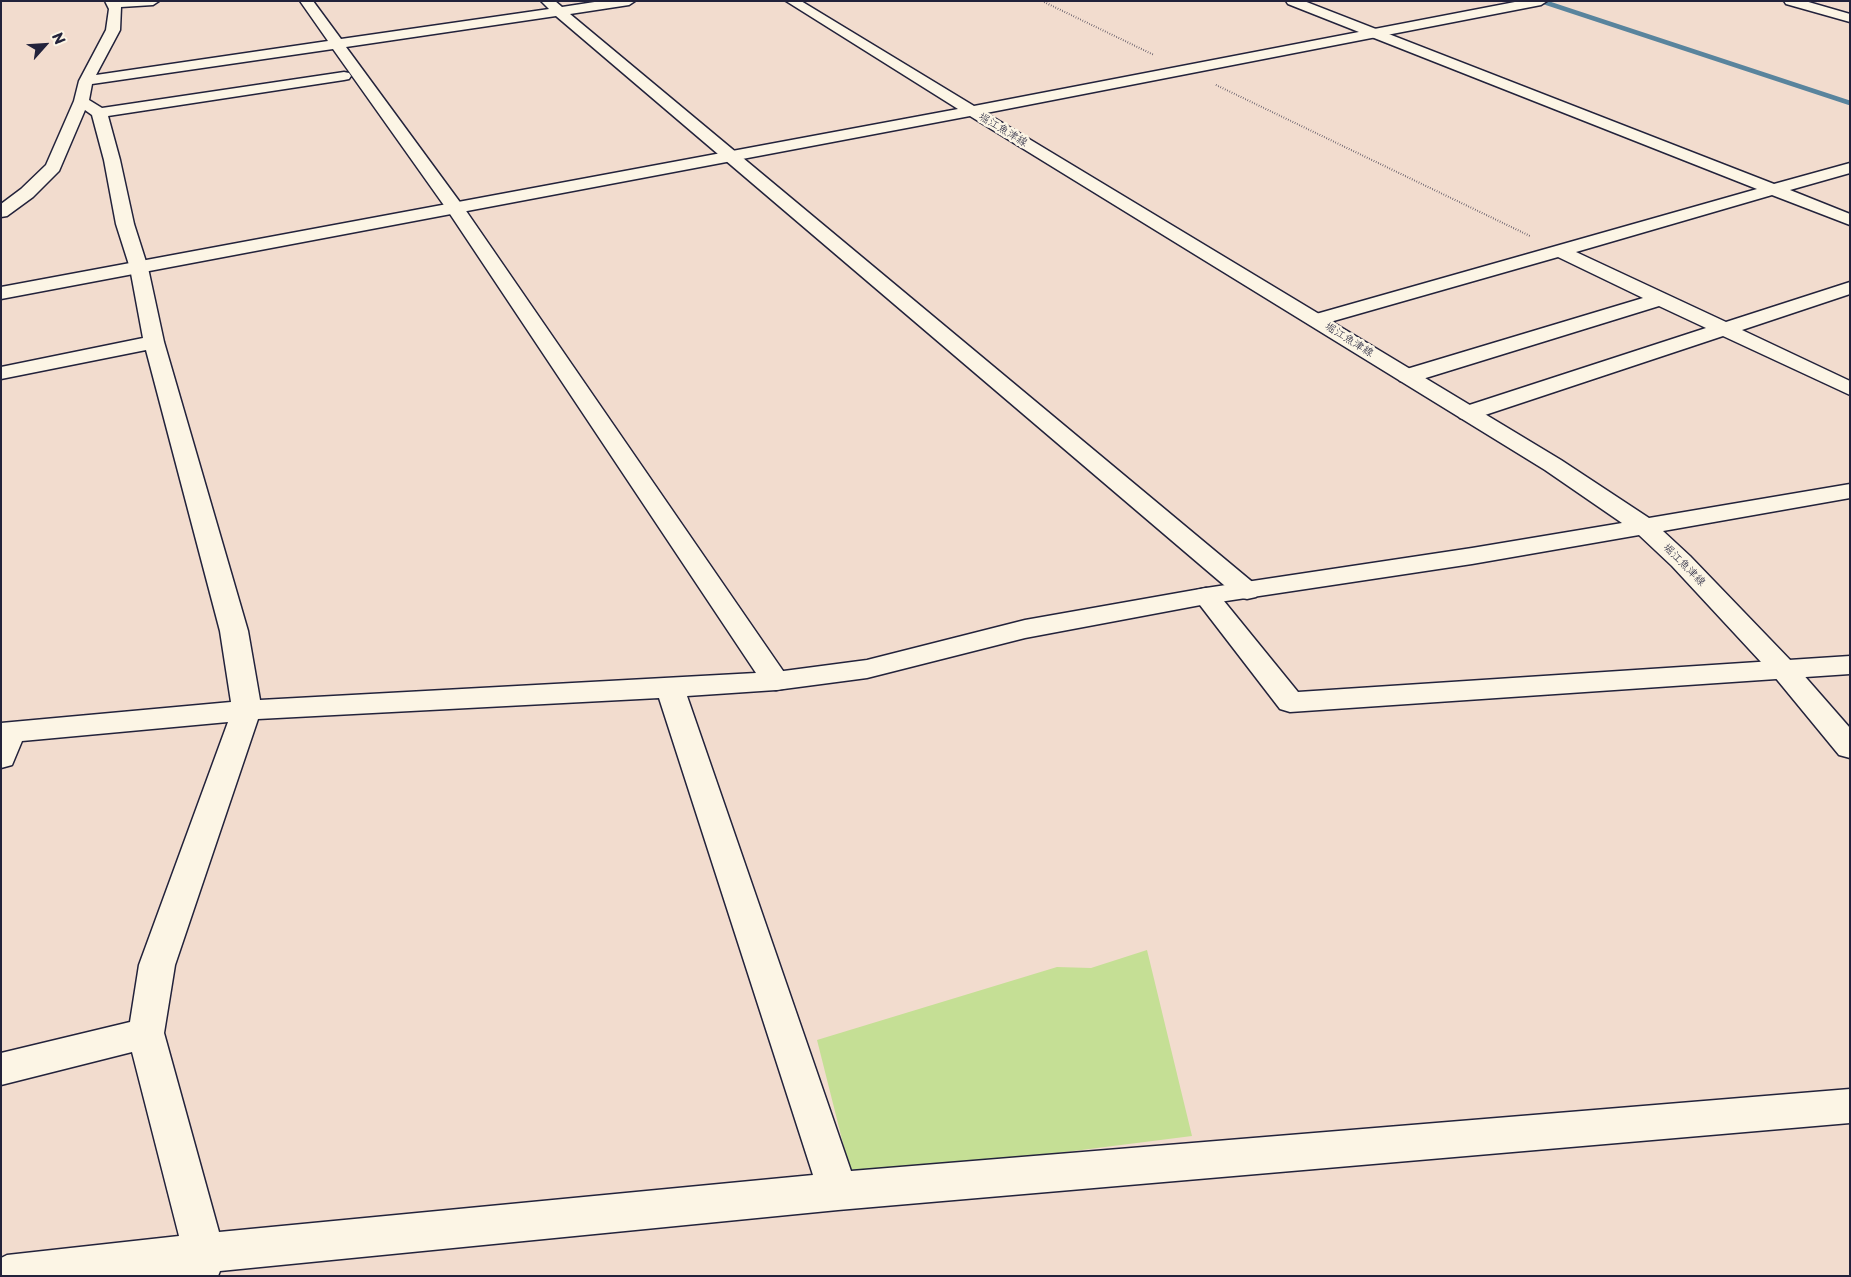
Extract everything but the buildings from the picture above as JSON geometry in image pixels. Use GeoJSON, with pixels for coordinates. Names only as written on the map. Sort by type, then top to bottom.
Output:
{"type":"FeatureCollection","features":[{"type":"Feature","properties":{"kind":"street"},"geometry":{"type":"LineString","coordinates":[[1,212],[27,193],[53,167],[81,101],[86,81],[113,30],[115,9],[112,2],[153,1]]}},
{"type":"Feature","properties":{"kind":"street"},"geometry":{"type":"LineString","coordinates":[[306,1],[456,209],[776,681]]}},
{"type":"Feature","properties":{"kind":"street"},"geometry":{"type":"LineString","coordinates":[[547,1],[1247,591]]}},
{"type":"Feature","properties":{"kind":"street"},"geometry":{"type":"LineString","coordinates":[[86,81],[629,1]]}},
{"type":"Feature","properties":{"kind":"street","name":"堀江魚津線"},"geometry":{"type":"LineString","coordinates":[[792,1],[1553,465],[1644,526],[1681,561],[1784,670],[1850,748]]}},
{"type":"Feature","properties":{"kind":"street"},"geometry":{"type":"LineString","coordinates":[[1292,1],[1850,220]]}},
{"type":"Feature","properties":{"kind":"street"},"geometry":{"type":"LineString","coordinates":[[1790,1],[1850,18]]}},
{"type":"Feature","properties":{"kind":"street"},"geometry":{"type":"LineString","coordinates":[[1,293],[732,157],[1534,3]]}},
{"type":"Feature","properties":{"kind":"street"},"geometry":{"type":"LineString","coordinates":[[99,113],[344,76]]}},
{"type":"Feature","properties":{"kind":"street"},"geometry":{"type":"LineString","coordinates":[[81,101],[99,113],[112,160],[125,224],[140,268],[154,342],[234,631],[247,710],[157,965],[146,1033],[200,1264]]}},
{"type":"Feature","properties":{"kind":"street"},"geometry":{"type":"LineString","coordinates":[[1316,320],[1562,252],[1850,168]]}},
{"type":"Feature","properties":{"kind":"street"},"geometry":{"type":"LineString","coordinates":[[1562,252],[1850,389]]}},
{"type":"Feature","properties":{"kind":"street"},"geometry":{"type":"LineString","coordinates":[[1468,413],[1727,330],[1850,288]]}},
{"type":"Feature","properties":{"kind":"street"},"geometry":{"type":"LineString","coordinates":[[1408,376],[1661,299]]}},
{"type":"Feature","properties":{"kind":"street"},"geometry":{"type":"LineString","coordinates":[[1,373],[154,342]]}},
{"type":"Feature","properties":{"kind":"street"},"geometry":{"type":"LineString","coordinates":[[4,741],[247,710],[776,681],[868,668],[1025,629],[1206,596],[1472,556],[1850,491]]}},
{"type":"Feature","properties":{"kind":"street"},"geometry":{"type":"LineString","coordinates":[[1206,596],[1290,702],[1850,665]]}},
{"type":"Feature","properties":{"kind":"street"},"geometry":{"type":"LineString","coordinates":[[670,688],[838,1191]]}},
{"type":"Feature","properties":{"kind":"street"},"geometry":{"type":"LineString","coordinates":[[1,1069],[146,1033]]}},
{"type":"Feature","properties":{"kind":"street"},"geometry":{"type":"LineString","coordinates":[[7,1276],[200,1264],[838,1191],[1850,1106]]}},
{"type":"Feature","properties":{"kind":"path"},"geometry":{"type":"LineString","coordinates":[[1042,1],[1562,252]]}},
{"type":"Feature","properties":{"kind":"green space"},"geometry":{"type":"Polygon","coordinates":[[[1147,950],[1192,1136],[852,1179],[817,1040],[1057,967],[1091,968],[1147,950]]]}},
{"type":"Feature","properties":{"kind":"waterway"},"geometry":{"type":"LineString","coordinates":[[1541,1],[1850,103]]}}]}
